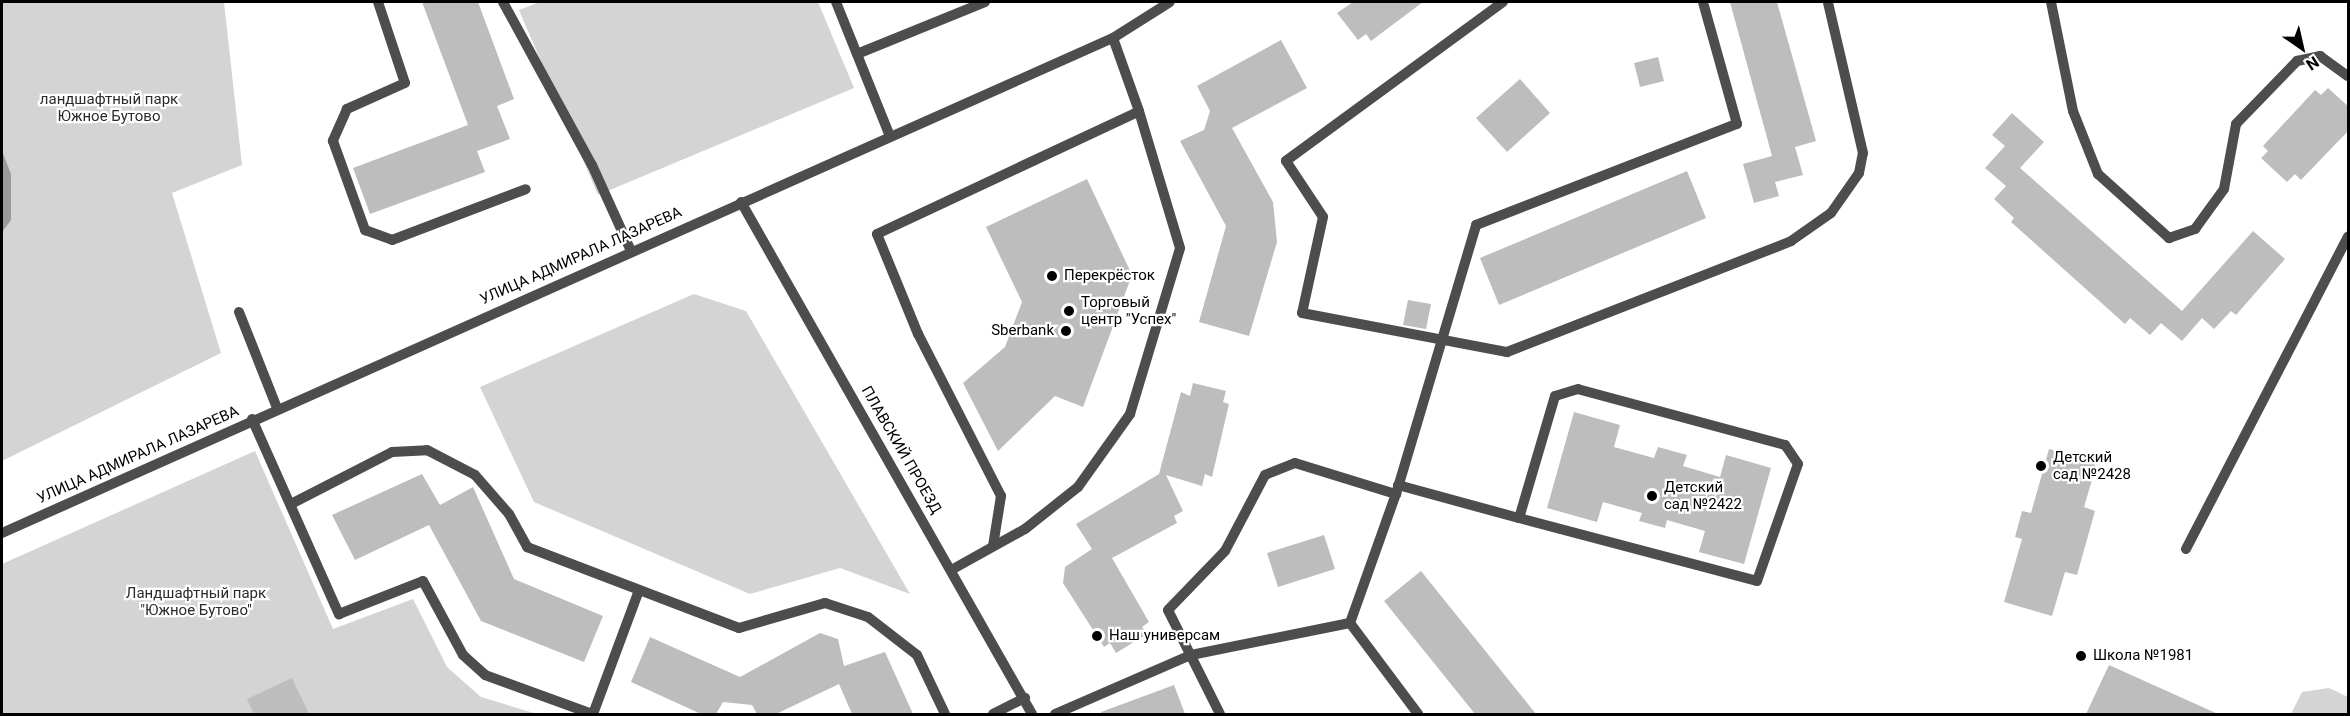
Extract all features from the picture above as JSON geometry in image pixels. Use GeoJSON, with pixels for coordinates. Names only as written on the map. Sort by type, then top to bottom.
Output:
{"type":"FeatureCollection","features":[{"type":"Feature","properties":{"kind":"street"},"geometry":{"type":"LineString","coordinates":[[378,2],[405,83],[347,109],[333,141],[365,230],[392,240],[526,189]]}},
{"type":"Feature","properties":{"kind":"street"},"geometry":{"type":"LineString","coordinates":[[503,2],[592,165],[631,251]]}},
{"type":"Feature","properties":{"kind":"street"},"geometry":{"type":"LineString","coordinates":[[836,2],[890,136]]}},
{"type":"Feature","properties":{"kind":"street"},"geometry":{"type":"LineString","coordinates":[[857,54],[985,2]]}},
{"type":"Feature","properties":{"kind":"street","name":"УЛИЦА АДМИРАЛА ЛАЗАРЕВА"},"geometry":{"type":"LineString","coordinates":[[2,533],[252,419],[1113,38],[1153,6],[1170,2]]}},
{"type":"Feature","properties":{"kind":"street"},"geometry":{"type":"LineString","coordinates":[[1503,2],[1286,160],[1323,217],[1302,314],[1439,343],[1507,352],[1791,241],[1831,213],[1859,173],[1863,153],[1828,2]]}},
{"type":"Feature","properties":{"kind":"street"},"geometry":{"type":"LineString","coordinates":[[1350,623],[1397,489],[1476,225],[1737,124],[1703,2]]}},
{"type":"Feature","properties":{"kind":"street"},"geometry":{"type":"LineString","coordinates":[[2051,2],[2073,111],[2098,174],[2169,238],[2195,229],[2224,189],[2236,124],[2297,61],[2320,56],[2349,76]]}},
{"type":"Feature","properties":{"kind":"street"},"geometry":{"type":"LineString","coordinates":[[953,569],[1025,529],[1078,487],[1130,414],[1180,248],[1139,111],[1113,38]]}},
{"type":"Feature","properties":{"kind":"street"},"geometry":{"type":"LineString","coordinates":[[993,546],[1001,496],[918,333],[877,234],[1139,111]]}},
{"type":"Feature","properties":{"kind":"street","name":"ПЛАВСКИЙ ПРОЕЗД"},"geometry":{"type":"LineString","coordinates":[[741,202],[953,569],[1032,714]]}},
{"type":"Feature","properties":{"kind":"street"},"geometry":{"type":"LineString","coordinates":[[2186,549],[2349,237]]}},
{"type":"Feature","properties":{"kind":"street"},"geometry":{"type":"LineString","coordinates":[[240,312],[277,408]]}},
{"type":"Feature","properties":{"kind":"street"},"geometry":{"type":"LineString","coordinates":[[1220,714],[1168,610],[1225,551],[1265,476],[1295,463],[1519,518],[1757,581],[1798,464],[1785,445],[1578,389],[1555,396],[1519,518]]}},
{"type":"Feature","properties":{"kind":"street"},"geometry":{"type":"LineString","coordinates":[[252,419],[339,614],[423,581],[463,655],[485,675],[592,714],[639,590]]}},
{"type":"Feature","properties":{"kind":"street"},"geometry":{"type":"LineString","coordinates":[[291,504],[392,452],[427,450],[475,475],[509,514],[527,547],[739,628],[825,603],[868,617],[917,655],[945,714]]}},
{"type":"Feature","properties":{"kind":"street"},"geometry":{"type":"LineString","coordinates":[[1055,714],[1191,655],[1350,623]]}},
{"type":"Feature","properties":{"kind":"street"},"geometry":{"type":"LineString","coordinates":[[1350,623],[1418,714]]}},
{"type":"Feature","properties":{"kind":"street"},"geometry":{"type":"LineString","coordinates":[[993,714],[1025,698]]}},
{"type":"Feature","properties":{"kind":"green space","name":"ландшафтный парк Южное Бутово"},"geometry":{"type":"Polygon","coordinates":[[[2,2],[224,2],[242,165],[172,193],[221,353],[2,461],[2,2]]]}},
{"type":"Feature","properties":{"kind":"green space"},"geometry":{"type":"Polygon","coordinates":[[[540,2],[818,2],[854,88],[598,195],[519,10],[540,2]]]}},
{"type":"Feature","properties":{"kind":"green space"},"geometry":{"type":"Polygon","coordinates":[[[694,294],[746,311],[910,594],[840,568],[750,594],[534,502],[480,387],[694,294]]]}},
{"type":"Feature","properties":{"kind":"green space","name":"Ландшафтный парк \"Южное Бутово\""},"geometry":{"type":"Polygon","coordinates":[[[255,451],[333,629],[413,599],[447,667],[481,697],[537,714],[2,714],[2,564],[255,451]]]}},
{"type":"Feature","properties":{"kind":"green space"},"geometry":{"type":"Polygon","coordinates":[[[2329,688],[2348,697],[2348,714],[2291,714],[2302,692],[2329,688]]]}},
{"type":"Feature","properties":{"kind":"shaded area"},"geometry":{"type":"Polygon","coordinates":[[[2,151],[11,174],[11,220],[2,232],[2,151]]]}},
{"type":"Feature","properties":{"kind":"building"},"geometry":{"type":"Polygon","coordinates":[[[422,2],[478,2],[514,99],[497,106],[510,139],[477,151],[485,172],[370,214],[353,168],[468,125],[422,2]]]}},
{"type":"Feature","properties":{"kind":"building"},"geometry":{"type":"Polygon","coordinates":[[[1353,2],[1423,2],[1371,41],[1366,34],[1358,40],[1337,13],[1353,2]]]}},
{"type":"Feature","properties":{"kind":"building"},"geometry":{"type":"Polygon","coordinates":[[[1730,2],[1777,2],[1816,141],[1795,147],[1803,175],[1775,182],[1779,196],[1754,203],[1743,164],[1772,156],[1730,2]]]}},
{"type":"Feature","properties":{"kind":"building"},"geometry":{"type":"Polygon","coordinates":[[[1281,40],[1307,88],[1232,128],[1273,202],[1277,242],[1249,336],[1199,322],[1226,226],[1180,141],[1204,130],[1210,111],[1197,86],[1281,40]]]}},
{"type":"Feature","properties":{"kind":"building"},"geometry":{"type":"Polygon","coordinates":[[[1658,57],[1664,81],[1640,87],[1634,63],[1658,57]]]}},
{"type":"Feature","properties":{"kind":"building"},"geometry":{"type":"Polygon","coordinates":[[[1520,79],[1550,113],[1507,152],[1476,118],[1520,79]]]}},
{"type":"Feature","properties":{"kind":"building"},"geometry":{"type":"Polygon","coordinates":[[[2328,88],[2349,107],[2349,130],[2301,180],[2295,174],[2287,182],[2261,158],[2268,151],[2263,146],[2315,90],[2321,95],[2328,88]]]}},
{"type":"Feature","properties":{"kind":"building"},"geometry":{"type":"Polygon","coordinates":[[[2012,113],[2044,142],[2020,168],[2182,311],[2253,231],[2285,259],[2236,315],[2231,311],[2214,329],[2202,318],[2182,341],[2161,323],[2150,335],[2130,318],[2125,324],[2011,222],[2014,218],[1994,199],[2006,186],[1985,168],[2005,146],[1992,135],[2012,113]]]}},
{"type":"Feature","properties":{"kind":"building"},"geometry":{"type":"Polygon","coordinates":[[[1687,171],[1706,218],[1499,305],[1480,258],[1687,171]]]}},
{"type":"Feature","properties":{"kind":"building","name":"Торговый центр \"Успех\""},"geometry":{"type":"Polygon","coordinates":[[[1087,179],[1132,275],[1083,407],[1055,396],[998,451],[963,383],[1005,347],[1022,302],[986,227],[1087,179]]]}},
{"type":"Feature","properties":{"kind":"building"},"geometry":{"type":"Polygon","coordinates":[[[1408,300],[1431,304],[1426,329],[1403,325],[1408,300]]]}},
{"type":"Feature","properties":{"kind":"building"},"geometry":{"type":"Polygon","coordinates":[[[1193,383],[1226,391],[1223,402],[1229,404],[1212,477],[1205,474],[1202,486],[1166,475],[1183,511],[1174,516],[1177,523],[1112,558],[1149,622],[1142,627],[1147,634],[1116,653],[1110,643],[1104,647],[1063,583],[1065,567],[1092,549],[1076,524],[1159,474],[1181,392],[1190,396],[1193,383]]]}},
{"type":"Feature","properties":{"kind":"building"},"geometry":{"type":"Polygon","coordinates":[[[1574,412],[1620,425],[1614,447],[1654,458],[1658,447],[1687,455],[1683,466],[1720,477],[1726,455],[1771,468],[1744,564],[1699,552],[1705,531],[1667,520],[1665,528],[1639,521],[1642,513],[1603,502],[1597,522],[1547,508],[1574,412]]]}},
{"type":"Feature","properties":{"kind":"building"},"geometry":{"type":"Polygon","coordinates":[[[2049,449],[2097,463],[2084,507],[2095,511],[2077,575],[2065,572],[2052,616],[2004,602],[2022,539],[2015,537],[2022,511],[2031,513],[2049,449]]]}},
{"type":"Feature","properties":{"kind":"building"},"geometry":{"type":"Polygon","coordinates":[[[422,474],[440,505],[473,487],[514,579],[603,616],[584,662],[481,621],[429,525],[355,560],[332,515],[422,474]]]}},
{"type":"Feature","properties":{"kind":"building"},"geometry":{"type":"Polygon","coordinates":[[[1324,535],[1335,569],[1278,587],[1267,553],[1324,535]]]}},
{"type":"Feature","properties":{"kind":"building"},"geometry":{"type":"Polygon","coordinates":[[[1421,571],[1536,714],[1475,714],[1384,601],[1421,571]]]}},
{"type":"Feature","properties":{"kind":"building"},"geometry":{"type":"Polygon","coordinates":[[[820,633],[838,639],[844,666],[885,652],[913,714],[852,714],[839,684],[776,714],[757,714],[752,705],[723,702],[716,714],[701,714],[631,682],[650,637],[740,677],[820,633]]]}},
{"type":"Feature","properties":{"kind":"building"},"geometry":{"type":"Polygon","coordinates":[[[2109,665],[2218,714],[2086,714],[2109,665]]]}},
{"type":"Feature","properties":{"kind":"building"},"geometry":{"type":"Polygon","coordinates":[[[292,678],[309,714],[254,714],[247,699],[292,678]]]}},
{"type":"Feature","properties":{"kind":"building"},"geometry":{"type":"Polygon","coordinates":[[[1174,685],[1185,714],[1101,714],[1101,712],[1174,685]]]}},
{"type":"Feature","properties":{"kind":"place","name":"Перекрёсток"},"geometry":{"type":"Point","coordinates":[1052,276]}},
{"type":"Feature","properties":{"kind":"place","name":"Торговый центр \"Успех\""},"geometry":{"type":"Point","coordinates":[1069,311]}},
{"type":"Feature","properties":{"kind":"place","name":"Sberbank"},"geometry":{"type":"Point","coordinates":[1066,331]}},
{"type":"Feature","properties":{"kind":"place","name":"Детский сад №2428"},"geometry":{"type":"Point","coordinates":[2041,466]}},
{"type":"Feature","properties":{"kind":"place","name":"Детский сад №2422"},"geometry":{"type":"Point","coordinates":[1652,496]}},
{"type":"Feature","properties":{"kind":"place","name":"Наш универсам"},"geometry":{"type":"Point","coordinates":[1097,636]}},
{"type":"Feature","properties":{"kind":"place","name":"Школа №1981"},"geometry":{"type":"Point","coordinates":[2081,656]}}]}
